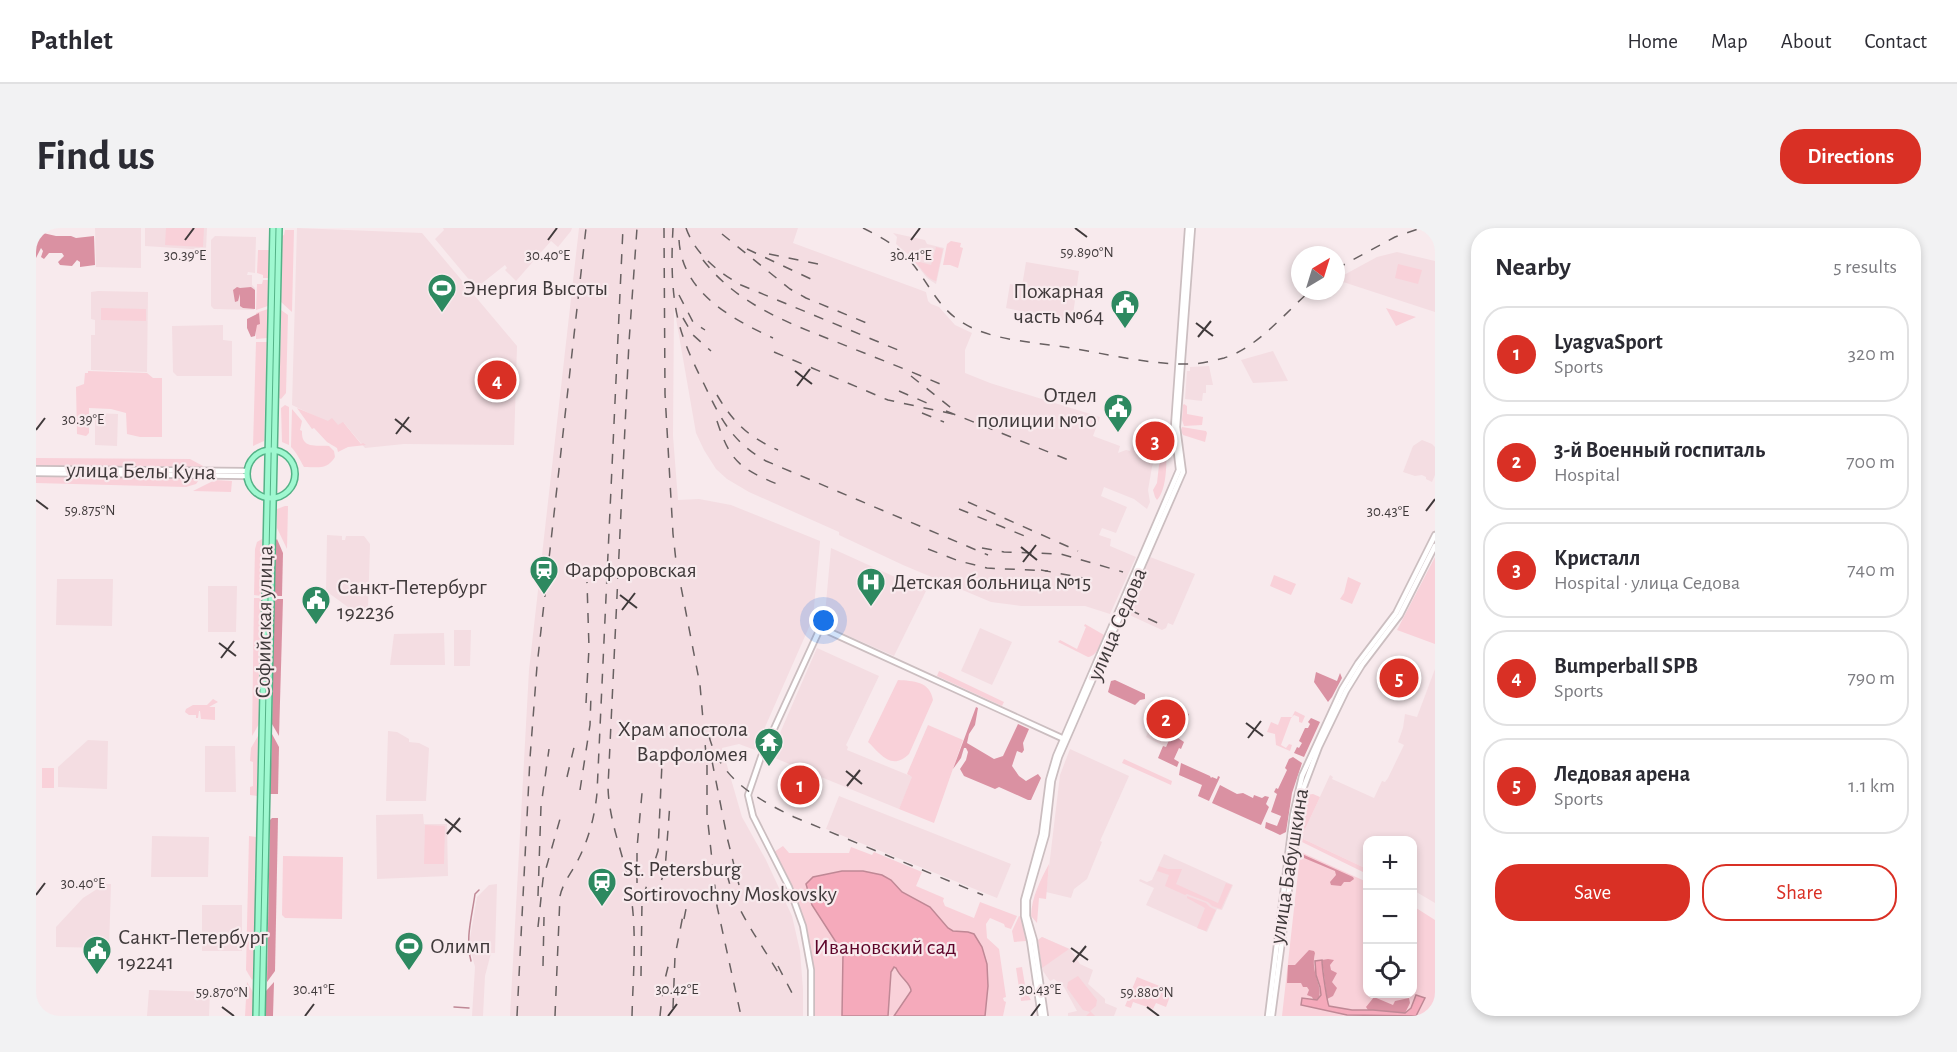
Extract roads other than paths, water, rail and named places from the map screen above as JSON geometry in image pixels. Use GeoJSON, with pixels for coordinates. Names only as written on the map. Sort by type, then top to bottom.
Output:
{"type":"FeatureCollection","features":[{"type":"Feature","properties":{"kind":"main road","name":"Софийская улица"},"geometry":{"type":"LineString","coordinates":[[262,1016],[273,228]]}},
{"type":"Feature","properties":{"kind":"main road","name":"Софийская улица"},"geometry":{"type":"LineString","coordinates":[[271,450],[279,228]]}},
{"type":"Feature","properties":{"kind":"main road"},"geometry":{"type":"LineString","coordinates":[[271,450],[283,454],[290,460],[295,469],[295,476],[289,490],[280,497],[270,499],[260,496],[252,489],[245,474],[255,456],[271,450]]}},
{"type":"Feature","properties":{"kind":"main road","name":"Софийская улица"},"geometry":{"type":"LineString","coordinates":[[256,1016],[266,692]]}},
{"type":"Feature","properties":{"kind":"street","name":"улица Седова"},"geometry":{"type":"LineString","coordinates":[[1043,1016],[1034,940],[1027,916],[1027,900],[1046,835],[1055,769],[1065,739],[1179,471],[1174,427],[1190,228]]}},
{"type":"Feature","properties":{"kind":"street","name":"улица Белы Куна"},"geometry":{"type":"LineString","coordinates":[[36,471],[245,474]]}},
{"type":"Feature","properties":{"kind":"street","name":"улица Бабушкина"},"geometry":{"type":"LineString","coordinates":[[1268,1016],[1293,815],[1302,776],[1342,688],[1396,613],[1435,535]]}},
{"type":"Feature","properties":{"kind":"street","name":"улица Бабушкина"},"geometry":{"type":"LineString","coordinates":[[1272,1016],[1302,792],[1319,747],[1346,691],[1362,665],[1400,615],[1435,546]]}},
{"type":"Feature","properties":{"kind":"street"},"geometry":{"type":"LineString","coordinates":[[811,1016],[811,970],[803,926],[794,897],[753,816],[748,795],[761,757],[819,627],[1065,739]]}},
{"type":"Feature","properties":{"kind":"waterway"},"geometry":{"type":"LineString","coordinates":[[471,961],[470,928],[475,894],[479,890]]}},
{"type":"Feature","properties":{"kind":"waterway"},"geometry":{"type":"LineString","coordinates":[[454,1007],[469,1008]]}},
{"type":"Feature","properties":{"kind":"railway"},"geometry":{"type":"LineString","coordinates":[[517,1016],[537,666],[586,228]]}},
{"type":"Feature","properties":{"kind":"railway"},"geometry":{"type":"LineString","coordinates":[[555,1016],[560,896],[586,842],[597,793],[623,228]]}},
{"type":"Feature","properties":{"kind":"railway"},"geometry":{"type":"LineString","coordinates":[[632,1016],[633,911],[629,882],[611,815],[608,787],[629,342],[637,228]]}},
{"type":"Feature","properties":{"kind":"railway"},"geometry":{"type":"LineString","coordinates":[[664,228],[665,394],[673,534],[700,685],[707,766],[707,814],[717,906],[741,1016]]}},
{"type":"Feature","properties":{"kind":"railway"},"geometry":{"type":"LineString","coordinates":[[673,228],[673,286],[680,329],[691,358],[716,408],[728,428],[744,446],[766,461],[988,555]]}},
{"type":"Feature","properties":{"kind":"railway"},"geometry":{"type":"LineString","coordinates":[[686,228],[701,254],[741,285],[898,350]]}},
{"type":"Feature","properties":{"kind":"railway"},"geometry":{"type":"LineString","coordinates":[[863,228],[883,238],[901,251],[945,308],[960,321],[985,333],[1013,340],[1145,361],[1174,364],[1197,363],[1220,359],[1248,346],[1301,300]]}},
{"type":"Feature","properties":{"kind":"railway"},"geometry":{"type":"LineString","coordinates":[[1345,264],[1395,237],[1421,228]]}},
{"type":"Feature","properties":{"kind":"railway"},"geometry":{"type":"LineString","coordinates":[[722,234],[790,289],[874,326]]}},
{"type":"Feature","properties":{"kind":"railway"},"geometry":{"type":"LineString","coordinates":[[679,240],[682,258],[699,289],[725,312],[773,338]]}},
{"type":"Feature","properties":{"kind":"railway"},"geometry":{"type":"LineString","coordinates":[[747,249],[813,280]]}},
{"type":"Feature","properties":{"kind":"railway"},"geometry":{"type":"LineString","coordinates":[[769,254],[823,265]]}},
{"type":"Feature","properties":{"kind":"railway"},"geometry":{"type":"LineString","coordinates":[[703,260],[734,291],[770,313],[947,387]]}},
{"type":"Feature","properties":{"kind":"railway"},"geometry":{"type":"LineString","coordinates":[[679,295],[693,322],[705,330]]}},
{"type":"Feature","properties":{"kind":"railway"},"geometry":{"type":"LineString","coordinates":[[683,318],[693,335],[711,351]]}},
{"type":"Feature","properties":{"kind":"railway"},"geometry":{"type":"LineString","coordinates":[[774,352],[888,400],[953,414]]}},
{"type":"Feature","properties":{"kind":"railway"},"geometry":{"type":"LineString","coordinates":[[911,376],[955,411]]}},
{"type":"Feature","properties":{"kind":"railway"},"geometry":{"type":"LineString","coordinates":[[899,391],[927,403]]}},
{"type":"Feature","properties":{"kind":"railway"},"geometry":{"type":"LineString","coordinates":[[717,395],[742,428],[758,440],[778,450]]}},
{"type":"Feature","properties":{"kind":"railway"},"geometry":{"type":"LineString","coordinates":[[946,411],[1071,461]]}},
{"type":"Feature","properties":{"kind":"railway"},"geometry":{"type":"LineString","coordinates":[[922,413],[944,422]]}},
{"type":"Feature","properties":{"kind":"railway"},"geometry":{"type":"LineString","coordinates":[[717,421],[727,445],[738,462],[753,473],[777,484]]}},
{"type":"Feature","properties":{"kind":"railway"},"geometry":{"type":"LineString","coordinates":[[968,502],[1078,551]]}},
{"type":"Feature","properties":{"kind":"railway"},"geometry":{"type":"LineString","coordinates":[[959,509],[1027,537]]}},
{"type":"Feature","properties":{"kind":"railway"},"geometry":{"type":"LineString","coordinates":[[982,548],[1004,552],[1061,554],[1123,572]]}},
{"type":"Feature","properties":{"kind":"railway"},"geometry":{"type":"LineString","coordinates":[[928,549],[959,561],[987,568],[1048,571]]}},
{"type":"Feature","properties":{"kind":"railway"},"geometry":{"type":"LineString","coordinates":[[1041,570],[1099,581]]}},
{"type":"Feature","properties":{"kind":"railway"},"geometry":{"type":"LineString","coordinates":[[586,703],[589,648],[587,582]]}},
{"type":"Feature","properties":{"kind":"railway"},"geometry":{"type":"LineString","coordinates":[[1130,610],[1164,626]]}},
{"type":"Feature","properties":{"kind":"railway"},"geometry":{"type":"LineString","coordinates":[[580,790],[590,725],[591,695]]}},
{"type":"Feature","properties":{"kind":"railway"},"geometry":{"type":"LineString","coordinates":[[709,736],[714,751],[731,776],[767,803],[794,817],[983,895]]}},
{"type":"Feature","properties":{"kind":"railway"},"geometry":{"type":"LineString","coordinates":[[567,777],[576,739]]}},
{"type":"Feature","properties":{"kind":"railway"},"geometry":{"type":"LineString","coordinates":[[538,896],[541,806],[549,749]]}},
{"type":"Feature","properties":{"kind":"railway"},"geometry":{"type":"LineString","coordinates":[[712,761],[739,885]]}},
{"type":"Feature","properties":{"kind":"railway"},"geometry":{"type":"LineString","coordinates":[[641,976],[642,900],[658,851],[662,763]]}},
{"type":"Feature","properties":{"kind":"railway"},"geometry":{"type":"LineString","coordinates":[[637,883],[637,848],[642,793]]}},
{"type":"Feature","properties":{"kind":"railway"},"geometry":{"type":"LineString","coordinates":[[655,899],[665,870],[670,803]]}},
{"type":"Feature","properties":{"kind":"railway"},"geometry":{"type":"LineString","coordinates":[[538,927],[543,879],[560,819]]}},
{"type":"Feature","properties":{"kind":"railway"},"geometry":{"type":"LineString","coordinates":[[727,874],[736,902],[780,976]]}},
{"type":"Feature","properties":{"kind":"railway"},"geometry":{"type":"LineString","coordinates":[[684,919],[690,889]]}},
{"type":"Feature","properties":{"kind":"railway"},"geometry":{"type":"LineString","coordinates":[[673,1008],[675,956],[684,910]]}},
{"type":"Feature","properties":{"kind":"railway"},"geometry":{"type":"LineString","coordinates":[[543,966],[544,917]]}},
{"type":"Feature","properties":{"kind":"railway"},"geometry":{"type":"LineString","coordinates":[[660,1016],[663,987],[669,963]]}},
{"type":"Feature","properties":{"kind":"railway"},"geometry":{"type":"LineString","coordinates":[[778,966],[792,993]]}},
{"type":"Feature","properties":{"kind":"place","name":"Энергия Высоты"},"geometry":{"type":"Point","coordinates":[442,314]}},
{"type":"Feature","properties":{"kind":"place","name":"Пожарная часть №64"},"geometry":{"type":"Point","coordinates":[1125,330]}},
{"type":"Feature","properties":{"kind":"place","name":"Bumperball SPB"},"geometry":{"type":"Point","coordinates":[497,380]}},
{"type":"Feature","properties":{"kind":"place","name":"Отдел полиции №10"},"geometry":{"type":"Point","coordinates":[1118,434]}},
{"type":"Feature","properties":{"kind":"place","name":"Кристалл"},"geometry":{"type":"Point","coordinates":[1155,441]}},
{"type":"Feature","properties":{"kind":"place","name":"Фарфоровская"},"geometry":{"type":"Point","coordinates":[544,596]}},
{"type":"Feature","properties":{"kind":"place","name":"Детская больница №15"},"geometry":{"type":"Point","coordinates":[871,608]}},
{"type":"Feature","properties":{"kind":"place","name":"Санкт-Петербург 192236"},"geometry":{"type":"Point","coordinates":[316,626]}},
{"type":"Feature","properties":{"kind":"place","name":"Ледовая арена"},"geometry":{"type":"Point","coordinates":[1399,678]}},
{"type":"Feature","properties":{"kind":"place","name":"3-й Военный госпиталь"},"geometry":{"type":"Point","coordinates":[1166,719]}},
{"type":"Feature","properties":{"kind":"place","name":"Храм апостола Варфоломея"},"geometry":{"type":"Point","coordinates":[769,768]}},
{"type":"Feature","properties":{"kind":"place","name":"LyagvaSport"},"geometry":{"type":"Point","coordinates":[800,785]}},
{"type":"Feature","properties":{"kind":"place","name":"St. Petersburg Sortirovochny Moskovsky"},"geometry":{"type":"Point","coordinates":[602,908]}},
{"type":"Feature","properties":{"kind":"place","name":"Олимп"},"geometry":{"type":"Point","coordinates":[409,972]}},
{"type":"Feature","properties":{"kind":"place","name":"Санкт-Петербург 192241"},"geometry":{"type":"Point","coordinates":[97,976]}},
{"type":"Feature","properties":{"kind":"park label","name":"Ивановский сад"},"geometry":{"type":"Point","coordinates":[885,947]}}]}
